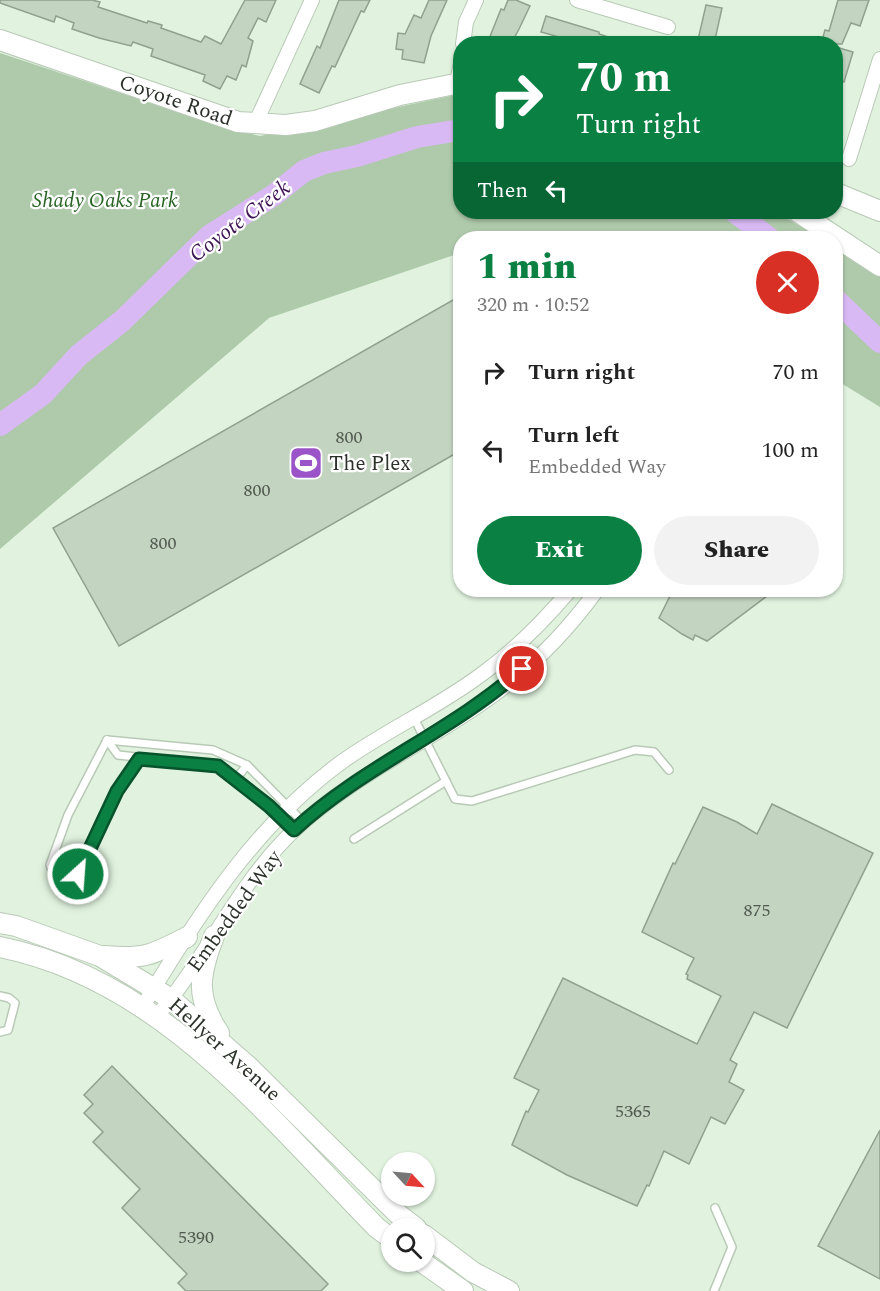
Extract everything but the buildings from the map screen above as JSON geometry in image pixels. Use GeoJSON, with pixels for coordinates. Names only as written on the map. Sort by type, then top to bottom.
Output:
{"type":"FeatureCollection","features":[{"type":"Feature","properties":{"kind":"main road","name":"Coyote Road"},"geometry":{"type":"LineString","coordinates":[[0,40],[238,122],[255,124],[286,125],[315,121],[453,80]]}},
{"type":"Feature","properties":{"kind":"main road"},"geometry":{"type":"LineString","coordinates":[[843,196],[880,211]]}},
{"type":"Feature","properties":{"kind":"main road"},"geometry":{"type":"LineString","coordinates":[[808,219],[826,231]]}},
{"type":"Feature","properties":{"kind":"main road"},"geometry":{"type":"LineString","coordinates":[[843,242],[880,267]]}},
{"type":"Feature","properties":{"kind":"main road","name":"Hellyer Avenue"},"geometry":{"type":"LineString","coordinates":[[0,923],[16,926],[100,956],[171,999],[229,1048],[403,1218]]}},
{"type":"Feature","properties":{"kind":"main road"},"geometry":{"type":"LineString","coordinates":[[214,936],[204,962],[201,993],[208,1017],[229,1048]]}},
{"type":"Feature","properties":{"kind":"main road"},"geometry":{"type":"LineString","coordinates":[[100,956],[126,959],[149,957],[187,937]]}},
{"type":"Feature","properties":{"kind":"main road","name":"Hellyer Avenue"},"geometry":{"type":"LineString","coordinates":[[0,947],[81,973],[150,1011],[231,1079],[381,1231]]}},
{"type":"Feature","properties":{"kind":"main road"},"geometry":{"type":"LineString","coordinates":[[435,1243],[473,1272],[509,1291]]}},
{"type":"Feature","properties":{"kind":"main road"},"geometry":{"type":"LineString","coordinates":[[435,1271],[462,1290],[473,1272]]}},
{"type":"Feature","properties":{"kind":"street"},"geometry":{"type":"LineString","coordinates":[[255,124],[312,0]]}},
{"type":"Feature","properties":{"kind":"street"},"geometry":{"type":"LineString","coordinates":[[464,36],[466,22],[476,0]]}},
{"type":"Feature","properties":{"kind":"street"},"geometry":{"type":"LineString","coordinates":[[577,0],[668,27]]}},
{"type":"Feature","properties":{"kind":"street"},"geometry":{"type":"LineString","coordinates":[[849,159],[880,60]]}},
{"type":"Feature","properties":{"kind":"street","name":"Embedded Way"},"geometry":{"type":"LineString","coordinates":[[150,1011],[154,987],[187,937],[245,854],[283,811],[344,761],[480,676],[520,644],[564,597]]}},
{"type":"Feature","properties":{"kind":"street","name":"Embedded Way"},"geometry":{"type":"LineString","coordinates":[[150,1011],[171,999],[266,863],[299,826],[358,780],[492,696],[567,629],[592,597]]}},
{"type":"Feature","properties":{"kind":"lane"},"geometry":{"type":"LineString","coordinates":[[414,718],[455,799],[472,801],[635,750],[654,752],[669,770]]}},
{"type":"Feature","properties":{"kind":"lane"},"geometry":{"type":"LineString","coordinates":[[107,740],[213,750],[247,765],[283,811],[299,826]]}},
{"type":"Feature","properties":{"kind":"lane"},"geometry":{"type":"LineString","coordinates":[[107,740],[118,755],[218,766],[283,811],[299,826]]}},
{"type":"Feature","properties":{"kind":"lane"},"geometry":{"type":"LineString","coordinates":[[107,740],[68,815],[50,865],[53,873],[72,879],[78,874],[117,791],[139,759]]}},
{"type":"Feature","properties":{"kind":"lane"},"geometry":{"type":"LineString","coordinates":[[236,779],[247,765]]}},
{"type":"Feature","properties":{"kind":"lane"},"geometry":{"type":"LineString","coordinates":[[354,839],[447,781]]}},
{"type":"Feature","properties":{"kind":"lane"},"geometry":{"type":"LineString","coordinates":[[0,996],[9,998],[15,1003],[8,1030],[0,1032]]}},
{"type":"Feature","properties":{"kind":"lane"},"geometry":{"type":"LineString","coordinates":[[714,1291],[732,1247],[715,1208]]}},
{"type":"Feature","properties":{"kind":"green space","name":"Shady Oaks Park"},"geometry":{"type":"Polygon","coordinates":[[[0,53],[229,129],[260,136],[453,95],[453,219],[788,219],[808,231],[453,231],[453,255],[269,318],[0,549],[0,53]]]}},
{"type":"Feature","properties":{"kind":"green space"},"geometry":{"type":"Polygon","coordinates":[[[843,252],[880,275],[880,407],[843,384],[843,252]]]}},
{"type":"Feature","properties":{"kind":"waterway","name":"Coyote Creek"},"geometry":{"type":"LineString","coordinates":[[0,425],[43,394],[79,355],[122,321],[209,236],[274,195],[304,171],[324,163],[357,156],[417,137],[453,131]]}},
{"type":"Feature","properties":{"kind":"waterway","name":"Coyote Creek"},"geometry":{"type":"LineString","coordinates":[[744,219],[760,231]]}},
{"type":"Feature","properties":{"kind":"waterway","name":"Coyote Creek"},"geometry":{"type":"LineString","coordinates":[[843,307],[880,342]]}},
{"type":"Feature","properties":{"kind":"place","name":"The Plex"},"geometry":{"type":"Point","coordinates":[306,463]}},
{"type":"Feature","properties":{"kind":"route"},"geometry":{"type":"LineString","coordinates":[[78,874],[117,791],[139,759],[194,762],[218,766],[269,806],[294,830],[358,780],[492,696],[522,669]]}}]}
